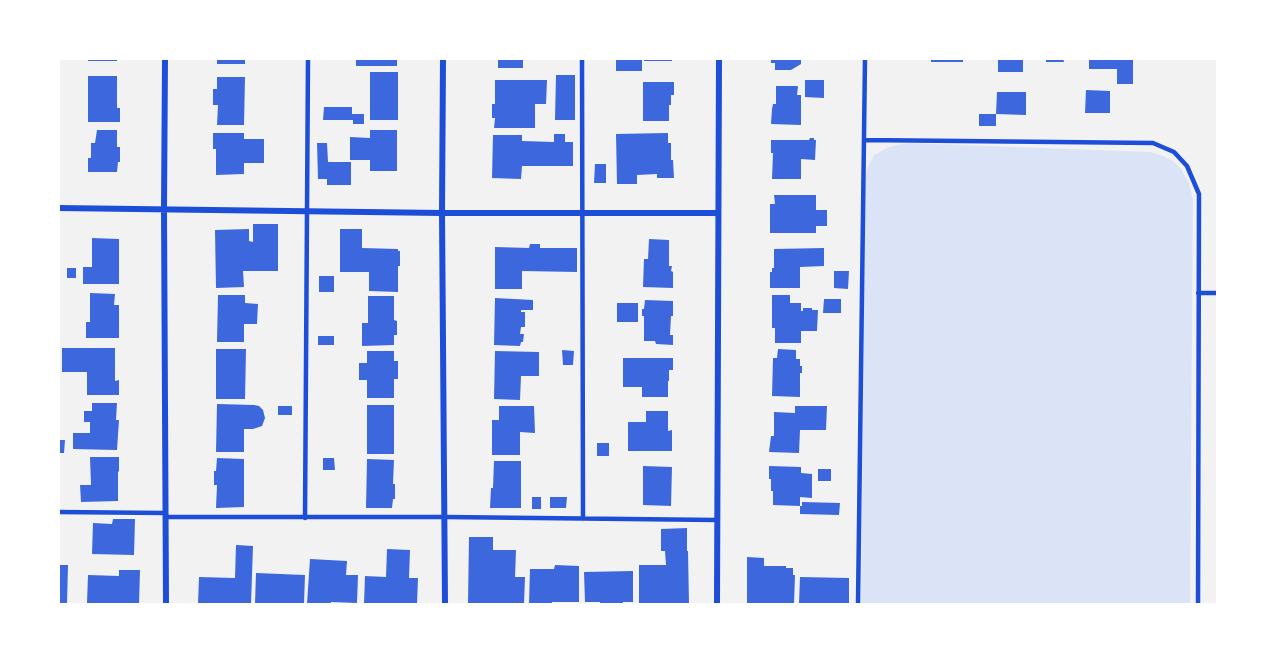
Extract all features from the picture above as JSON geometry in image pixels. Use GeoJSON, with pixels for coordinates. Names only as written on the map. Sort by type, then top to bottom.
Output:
{"type":"FeatureCollection","features":[{"type":"Feature","properties":{"kind":"street"},"geometry":{"type":"LineString","coordinates":[[165,58],[166,604]]}},
{"type":"Feature","properties":{"kind":"street"},"geometry":{"type":"LineString","coordinates":[[443,58],[445,604]]}},
{"type":"Feature","properties":{"kind":"street"},"geometry":{"type":"LineString","coordinates":[[717,604],[719,58]]}},
{"type":"Feature","properties":{"kind":"street"},"geometry":{"type":"LineString","coordinates":[[58,208],[442,213],[718,213]]}},
{"type":"Feature","properties":{"kind":"lane"},"geometry":{"type":"LineString","coordinates":[[304,518],[308,58]]}},
{"type":"Feature","properties":{"kind":"lane"},"geometry":{"type":"LineString","coordinates":[[582,58],[583,519]]}},
{"type":"Feature","properties":{"kind":"lane"},"geometry":{"type":"LineString","coordinates":[[858,604],[866,58]]}},
{"type":"Feature","properties":{"kind":"lane"},"geometry":{"type":"LineString","coordinates":[[864,140],[1153,143],[1174,152],[1187,166],[1199,194],[1198,604]]}},
{"type":"Feature","properties":{"kind":"lane"},"geometry":{"type":"LineString","coordinates":[[1198,293],[1218,293]]}},
{"type":"Feature","properties":{"kind":"lane"},"geometry":{"type":"LineString","coordinates":[[58,512],[304,518],[717,520]]}},
{"type":"Feature","properties":{"kind":"shaded area"},"geometry":{"type":"Polygon","coordinates":[[[908,143],[1150,152],[1173,161],[1181,169],[1189,183],[1193,199],[1190,604],[861,604],[865,185],[867,169],[874,155],[889,147],[908,143]]]}},
{"type":"Feature","properties":{"kind":"building"},"geometry":{"type":"Polygon","coordinates":[[[88,58],[117,58],[117,61],[88,61],[88,58]]]}},
{"type":"Feature","properties":{"kind":"building"},"geometry":{"type":"Polygon","coordinates":[[[217,58],[245,58],[245,64],[217,64],[217,58]]]}},
{"type":"Feature","properties":{"kind":"building"},"geometry":{"type":"Polygon","coordinates":[[[356,58],[397,58],[397,66],[356,66],[356,58]]]}},
{"type":"Feature","properties":{"kind":"building"},"geometry":{"type":"Polygon","coordinates":[[[498,58],[523,58],[523,68],[498,68],[498,58]]]}},
{"type":"Feature","properties":{"kind":"building"},"geometry":{"type":"Polygon","coordinates":[[[616,58],[642,58],[642,71],[616,71],[616,58]]]}},
{"type":"Feature","properties":{"kind":"building"},"geometry":{"type":"Polygon","coordinates":[[[644,58],[672,58],[672,61],[644,61],[644,58]]]}},
{"type":"Feature","properties":{"kind":"building"},"geometry":{"type":"Polygon","coordinates":[[[771,58],[801,58],[801,64],[791,70],[775,70],[775,63],[771,63],[771,58]]]}},
{"type":"Feature","properties":{"kind":"building"},"geometry":{"type":"Polygon","coordinates":[[[931,58],[963,58],[963,62],[931,62],[931,58]]]}},
{"type":"Feature","properties":{"kind":"building"},"geometry":{"type":"Polygon","coordinates":[[[998,58],[1023,58],[1023,72],[998,72],[998,58]]]}},
{"type":"Feature","properties":{"kind":"building"},"geometry":{"type":"Polygon","coordinates":[[[1046,58],[1063,58],[1064,62],[1046,62],[1046,58]]]}},
{"type":"Feature","properties":{"kind":"building"},"geometry":{"type":"Polygon","coordinates":[[[1089,58],[1133,58],[1133,84],[1117,84],[1117,69],[1089,69],[1089,58]]]}},
{"type":"Feature","properties":{"kind":"building"},"geometry":{"type":"Polygon","coordinates":[[[370,72],[398,72],[398,120],[370,120],[370,72]]]}},
{"type":"Feature","properties":{"kind":"building"},"geometry":{"type":"Polygon","coordinates":[[[556,75],[575,75],[575,120],[555,120],[556,75]]]}},
{"type":"Feature","properties":{"kind":"building"},"geometry":{"type":"Polygon","coordinates":[[[88,76],[117,76],[117,108],[120,108],[120,122],[88,122],[88,76]]]}},
{"type":"Feature","properties":{"kind":"building"},"geometry":{"type":"Polygon","coordinates":[[[217,77],[245,77],[244,125],[217,125],[218,105],[213,105],[213,89],[217,89],[217,77]]]}},
{"type":"Feature","properties":{"kind":"building"},"geometry":{"type":"Polygon","coordinates":[[[495,80],[547,80],[546,104],[535,104],[535,128],[494,128],[495,118],[492,118],[492,104],[495,104],[495,80]]]}},
{"type":"Feature","properties":{"kind":"building"},"geometry":{"type":"Polygon","coordinates":[[[805,80],[824,80],[824,98],[805,97],[805,80]]]}},
{"type":"Feature","properties":{"kind":"building"},"geometry":{"type":"Polygon","coordinates":[[[643,82],[674,82],[674,95],[671,95],[671,105],[669,105],[669,121],[643,121],[643,82]]]}},
{"type":"Feature","properties":{"kind":"building"},"geometry":{"type":"Polygon","coordinates":[[[776,86],[798,86],[797,95],[801,95],[801,125],[771,124],[773,104],[776,104],[776,86]]]}},
{"type":"Feature","properties":{"kind":"building"},"geometry":{"type":"Polygon","coordinates":[[[1086,90],[1110,91],[1110,113],[1085,113],[1086,90]]]}},
{"type":"Feature","properties":{"kind":"building"},"geometry":{"type":"Polygon","coordinates":[[[997,92],[1026,92],[1026,115],[996,114],[997,92]]]}},
{"type":"Feature","properties":{"kind":"building"},"geometry":{"type":"Polygon","coordinates":[[[324,107],[352,107],[352,114],[364,114],[364,124],[353,124],[353,120],[323,120],[324,107]]]}},
{"type":"Feature","properties":{"kind":"building"},"geometry":{"type":"Polygon","coordinates":[[[979,114],[996,114],[996,126],[979,126],[979,114]]]}},
{"type":"Feature","properties":{"kind":"building"},"geometry":{"type":"Polygon","coordinates":[[[97,130],[117,130],[120,162],[118,162],[117,172],[88,172],[91,143],[95,143],[97,130]]]}},
{"type":"Feature","properties":{"kind":"building"},"geometry":{"type":"Polygon","coordinates":[[[370,130],[397,130],[397,171],[370,171],[370,160],[350,160],[350,137],[370,138],[370,130]]]}},
{"type":"Feature","properties":{"kind":"building"},"geometry":{"type":"Polygon","coordinates":[[[213,133],[244,133],[244,139],[264,139],[264,163],[244,163],[244,174],[216,175],[216,149],[213,149],[213,133]]]}},
{"type":"Feature","properties":{"kind":"building"},"geometry":{"type":"Polygon","coordinates":[[[668,133],[674,178],[657,178],[657,174],[637,175],[637,184],[617,184],[616,134],[668,133]]]}},
{"type":"Feature","properties":{"kind":"building"},"geometry":{"type":"Polygon","coordinates":[[[554,134],[565,134],[565,142],[573,142],[573,166],[522,166],[521,179],[492,178],[493,135],[522,135],[522,141],[554,142],[554,134]]]}},
{"type":"Feature","properties":{"kind":"building"},"geometry":{"type":"Polygon","coordinates":[[[810,138],[816,140],[815,160],[801,159],[801,179],[772,179],[771,140],[809,140],[810,138]]]}},
{"type":"Feature","properties":{"kind":"building"},"geometry":{"type":"Polygon","coordinates":[[[317,143],[327,143],[328,162],[351,162],[351,185],[327,185],[327,179],[318,179],[317,143]]]}},
{"type":"Feature","properties":{"kind":"building"},"geometry":{"type":"Polygon","coordinates":[[[595,164],[606,164],[606,183],[594,183],[595,164]]]}},
{"type":"Feature","properties":{"kind":"building"},"geometry":{"type":"Polygon","coordinates":[[[774,195],[816,195],[816,210],[827,210],[827,226],[816,226],[816,233],[770,233],[770,204],[775,204],[774,195]]]}},
{"type":"Feature","properties":{"kind":"building"},"geometry":{"type":"Polygon","coordinates":[[[253,224],[278,224],[278,271],[243,271],[244,287],[216,288],[215,230],[249,229],[249,241],[253,242],[253,224]]]}},
{"type":"Feature","properties":{"kind":"building"},"geometry":{"type":"Polygon","coordinates":[[[340,229],[362,229],[362,248],[398,249],[400,251],[398,292],[369,291],[369,272],[340,272],[340,229]]]}},
{"type":"Feature","properties":{"kind":"building"},"geometry":{"type":"Polygon","coordinates":[[[92,238],[119,239],[119,284],[83,284],[83,267],[92,267],[92,238]]]}},
{"type":"Feature","properties":{"kind":"building"},"geometry":{"type":"Polygon","coordinates":[[[649,239],[669,240],[669,266],[672,266],[673,288],[643,287],[644,259],[648,259],[649,239]]]}},
{"type":"Feature","properties":{"kind":"building"},"geometry":{"type":"Polygon","coordinates":[[[530,244],[540,244],[540,248],[577,248],[577,272],[522,271],[522,289],[495,289],[495,247],[529,248],[530,244]]]}},
{"type":"Feature","properties":{"kind":"building"},"geometry":{"type":"Polygon","coordinates":[[[824,248],[824,266],[800,267],[800,288],[770,288],[770,272],[774,268],[774,249],[824,248]]]}},
{"type":"Feature","properties":{"kind":"building"},"geometry":{"type":"Polygon","coordinates":[[[67,268],[76,268],[76,278],[67,278],[67,268]]]}},
{"type":"Feature","properties":{"kind":"building"},"geometry":{"type":"Polygon","coordinates":[[[834,271],[849,271],[848,289],[834,288],[834,271]]]}},
{"type":"Feature","properties":{"kind":"building"},"geometry":{"type":"Polygon","coordinates":[[[319,276],[334,276],[334,292],[319,292],[319,276]]]}},
{"type":"Feature","properties":{"kind":"building"},"geometry":{"type":"Polygon","coordinates":[[[90,293],[115,294],[114,305],[119,305],[119,338],[86,338],[86,322],[90,322],[90,293]]]}},
{"type":"Feature","properties":{"kind":"building"},"geometry":{"type":"Polygon","coordinates":[[[218,295],[245,295],[245,303],[258,304],[257,324],[244,324],[244,342],[217,342],[218,295]]]}},
{"type":"Feature","properties":{"kind":"building"},"geometry":{"type":"Polygon","coordinates":[[[772,295],[790,295],[790,303],[801,303],[801,311],[803,308],[818,310],[817,331],[801,331],[801,343],[775,343],[775,328],[772,328],[772,295]]]}},
{"type":"Feature","properties":{"kind":"building"},"geometry":{"type":"Polygon","coordinates":[[[368,296],[394,296],[394,320],[397,321],[397,335],[394,335],[394,345],[362,346],[362,323],[368,323],[368,296]]]}},
{"type":"Feature","properties":{"kind":"building"},"geometry":{"type":"Polygon","coordinates":[[[495,298],[533,300],[533,310],[521,310],[525,312],[525,327],[521,327],[520,334],[524,334],[520,346],[494,345],[495,298]]]}},
{"type":"Feature","properties":{"kind":"building"},"geometry":{"type":"Polygon","coordinates":[[[824,299],[841,299],[841,313],[823,313],[824,299]]]}},
{"type":"Feature","properties":{"kind":"building"},"geometry":{"type":"Polygon","coordinates":[[[645,300],[673,301],[670,335],[673,335],[673,345],[644,341],[642,309],[644,309],[645,300]]]}},
{"type":"Feature","properties":{"kind":"building"},"geometry":{"type":"Polygon","coordinates":[[[617,303],[638,303],[638,322],[617,322],[617,303]]]}},
{"type":"Feature","properties":{"kind":"building"},"geometry":{"type":"Polygon","coordinates":[[[318,336],[334,336],[334,345],[318,345],[318,336]]]}},
{"type":"Feature","properties":{"kind":"building"},"geometry":{"type":"Polygon","coordinates":[[[62,348],[115,348],[115,381],[119,380],[119,395],[87,395],[87,372],[62,372],[62,348]]]}},
{"type":"Feature","properties":{"kind":"building"},"geometry":{"type":"Polygon","coordinates":[[[216,349],[246,349],[245,399],[216,399],[216,349]]]}},
{"type":"Feature","properties":{"kind":"building"},"geometry":{"type":"Polygon","coordinates":[[[778,349],[796,350],[796,359],[800,359],[800,366],[802,366],[800,397],[772,396],[773,358],[777,358],[778,349]]]}},
{"type":"Feature","properties":{"kind":"building"},"geometry":{"type":"Polygon","coordinates":[[[562,350],[574,351],[573,365],[563,365],[562,350]]]}},
{"type":"Feature","properties":{"kind":"building"},"geometry":{"type":"Polygon","coordinates":[[[367,351],[394,351],[394,361],[398,361],[398,379],[394,379],[394,398],[367,398],[367,380],[359,380],[359,363],[367,363],[367,351]]]}},
{"type":"Feature","properties":{"kind":"building"},"geometry":{"type":"Polygon","coordinates":[[[495,351],[539,352],[539,376],[521,376],[520,400],[494,399],[495,351]]]}},
{"type":"Feature","properties":{"kind":"building"},"geometry":{"type":"Polygon","coordinates":[[[623,358],[673,358],[673,370],[669,370],[668,397],[642,397],[642,387],[623,387],[623,358]]]}},
{"type":"Feature","properties":{"kind":"building"},"geometry":{"type":"Polygon","coordinates":[[[92,403],[117,403],[116,420],[119,420],[117,450],[73,449],[73,433],[90,433],[90,422],[84,422],[84,411],[92,411],[92,403]]]}},
{"type":"Feature","properties":{"kind":"building"},"geometry":{"type":"Polygon","coordinates":[[[217,404],[254,405],[263,410],[265,418],[262,426],[244,429],[244,452],[216,452],[217,404]]]}},
{"type":"Feature","properties":{"kind":"building"},"geometry":{"type":"Polygon","coordinates":[[[367,405],[394,405],[394,454],[367,454],[367,405]]]}},
{"type":"Feature","properties":{"kind":"building"},"geometry":{"type":"Polygon","coordinates":[[[278,406],[292,406],[292,415],[278,415],[278,406]]]}},
{"type":"Feature","properties":{"kind":"building"},"geometry":{"type":"Polygon","coordinates":[[[499,406],[534,406],[535,433],[520,432],[520,455],[492,455],[492,420],[499,420],[499,406]]]}},
{"type":"Feature","properties":{"kind":"building"},"geometry":{"type":"Polygon","coordinates":[[[795,406],[827,406],[826,430],[800,430],[799,453],[769,452],[771,436],[774,436],[774,412],[795,413],[795,406]]]}},
{"type":"Feature","properties":{"kind":"building"},"geometry":{"type":"Polygon","coordinates":[[[646,411],[668,411],[668,431],[672,430],[672,451],[628,451],[628,422],[646,422],[646,411]]]}},
{"type":"Feature","properties":{"kind":"building"},"geometry":{"type":"Polygon","coordinates":[[[58,440],[65,440],[64,453],[58,453],[58,440]]]}},
{"type":"Feature","properties":{"kind":"building"},"geometry":{"type":"Polygon","coordinates":[[[597,443],[609,443],[609,456],[597,456],[597,443]]]}},
{"type":"Feature","properties":{"kind":"building"},"geometry":{"type":"Polygon","coordinates":[[[90,457],[119,457],[118,501],[81,502],[80,485],[91,485],[90,457]]]}},
{"type":"Feature","properties":{"kind":"building"},"geometry":{"type":"Polygon","coordinates":[[[217,458],[244,459],[244,507],[216,508],[217,485],[214,485],[214,471],[216,471],[217,458]]]}},
{"type":"Feature","properties":{"kind":"building"},"geometry":{"type":"Polygon","coordinates":[[[323,458],[334,458],[335,470],[323,470],[323,458]]]}},
{"type":"Feature","properties":{"kind":"building"},"geometry":{"type":"Polygon","coordinates":[[[367,459],[394,460],[395,499],[393,499],[392,508],[366,508],[367,459]]]}},
{"type":"Feature","properties":{"kind":"building"},"geometry":{"type":"Polygon","coordinates":[[[494,461],[521,461],[521,508],[490,508],[494,461]]]}},
{"type":"Feature","properties":{"kind":"building"},"geometry":{"type":"Polygon","coordinates":[[[643,466],[672,467],[671,506],[643,505],[643,466]]]}},
{"type":"Feature","properties":{"kind":"building"},"geometry":{"type":"Polygon","coordinates":[[[769,466],[801,467],[801,473],[812,474],[812,498],[800,497],[800,506],[773,505],[769,466]]]}},
{"type":"Feature","properties":{"kind":"building"},"geometry":{"type":"Polygon","coordinates":[[[818,469],[831,469],[831,481],[818,481],[818,469]]]}},
{"type":"Feature","properties":{"kind":"building"},"geometry":{"type":"Polygon","coordinates":[[[532,497],[541,497],[541,509],[532,509],[532,497]]]}},
{"type":"Feature","properties":{"kind":"building"},"geometry":{"type":"Polygon","coordinates":[[[550,497],[567,497],[566,508],[550,508],[550,497]]]}},
{"type":"Feature","properties":{"kind":"building"},"geometry":{"type":"Polygon","coordinates":[[[802,502],[840,503],[839,515],[800,514],[802,502]]]}},
{"type":"Feature","properties":{"kind":"building"},"geometry":{"type":"Polygon","coordinates":[[[113,519],[135,519],[134,555],[92,554],[93,523],[112,524],[113,519]]]}},
{"type":"Feature","properties":{"kind":"building"},"geometry":{"type":"Polygon","coordinates":[[[687,528],[689,604],[639,604],[639,565],[666,565],[665,551],[661,551],[661,529],[687,528]]]}},
{"type":"Feature","properties":{"kind":"building"},"geometry":{"type":"Polygon","coordinates":[[[469,537],[493,537],[493,550],[516,550],[515,577],[525,577],[524,604],[468,604],[469,537]]]}},
{"type":"Feature","properties":{"kind":"building"},"geometry":{"type":"Polygon","coordinates":[[[236,545],[253,546],[251,604],[198,604],[199,577],[235,578],[236,545]]]}},
{"type":"Feature","properties":{"kind":"building"},"geometry":{"type":"Polygon","coordinates":[[[387,549],[410,550],[409,578],[418,578],[417,604],[364,604],[365,576],[386,577],[387,549]]]}},
{"type":"Feature","properties":{"kind":"building"},"geometry":{"type":"Polygon","coordinates":[[[747,557],[764,558],[764,566],[793,568],[793,575],[795,575],[794,604],[747,604],[747,557]]]}},
{"type":"Feature","properties":{"kind":"building"},"geometry":{"type":"Polygon","coordinates":[[[310,559],[347,561],[346,575],[358,575],[357,603],[307,604],[310,559]]]}},
{"type":"Feature","properties":{"kind":"building"},"geometry":{"type":"Polygon","coordinates":[[[58,565],[68,565],[67,604],[58,604],[58,565]]]}},
{"type":"Feature","properties":{"kind":"building"},"geometry":{"type":"Polygon","coordinates":[[[555,565],[579,566],[579,602],[529,604],[530,569],[554,569],[555,565]]]}},
{"type":"Feature","properties":{"kind":"building"},"geometry":{"type":"Polygon","coordinates":[[[119,570],[140,570],[139,604],[87,603],[88,575],[119,576],[119,570]]]}},
{"type":"Feature","properties":{"kind":"building"},"geometry":{"type":"Polygon","coordinates":[[[633,571],[633,602],[600,604],[600,602],[585,602],[584,572],[633,571]]]}},
{"type":"Feature","properties":{"kind":"building"},"geometry":{"type":"Polygon","coordinates":[[[256,573],[305,575],[304,604],[255,604],[256,573]]]}},
{"type":"Feature","properties":{"kind":"building"},"geometry":{"type":"Polygon","coordinates":[[[800,577],[849,578],[849,604],[799,604],[800,577]]]}}]}
